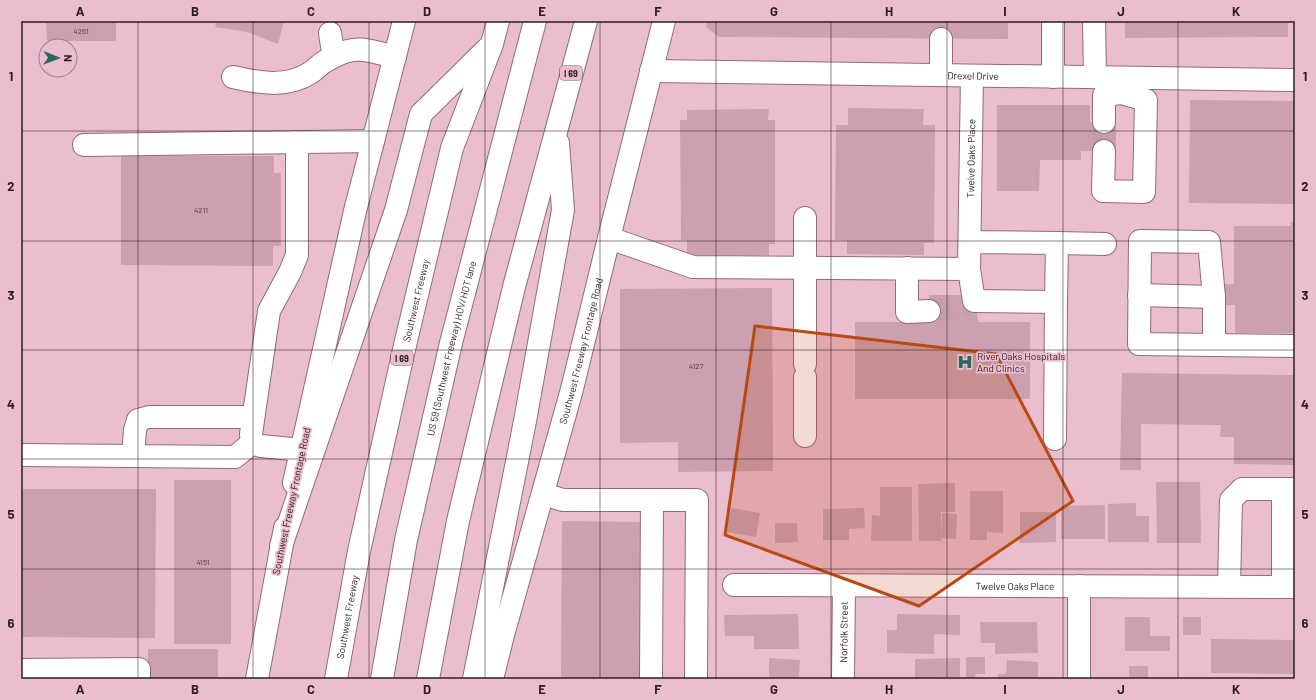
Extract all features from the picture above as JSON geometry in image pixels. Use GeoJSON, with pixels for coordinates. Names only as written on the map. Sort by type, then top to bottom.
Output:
{"type":"FeatureCollection","features":[{"type":"Feature","properties":{"kind":"main road","name":"Southwest Freeway Frontage Road"},"geometry":{"type":"LineString","coordinates":[[257,679],[281,546],[355,210],[404,21]]}},
{"type":"Feature","properties":{"kind":"main road","name":"Southwest Freeway"},"geometry":{"type":"LineString","coordinates":[[336,679],[359,551],[406,341],[452,148],[492,44],[498,21]]}},
{"type":"Feature","properties":{"kind":"main road","name":"US 59 (Southwest Freeway) HOV/HOT lane"},"geometry":{"type":"LineString","coordinates":[[382,679],[406,540],[450,351],[535,21]]}},
{"type":"Feature","properties":{"kind":"main road","name":"I 69"},"geometry":{"type":"LineString","coordinates":[[428,679],[458,521],[514,287],[586,21]]}},
{"type":"Feature","properties":{"kind":"main road","name":"Southwest Freeway Frontage Road"},"geometry":{"type":"LineString","coordinates":[[492,679],[572,389],[608,238],[664,21]]}},
{"type":"Feature","properties":{"kind":"main road"},"geometry":{"type":"LineString","coordinates":[[1053,21],[1053,77]]}},
{"type":"Feature","properties":{"kind":"main road"},"geometry":{"type":"LineString","coordinates":[[1094,21],[1095,77]]}},
{"type":"Feature","properties":{"kind":"main road"},"geometry":{"type":"LineString","coordinates":[[330,33],[332,46],[337,55]]}},
{"type":"Feature","properties":{"kind":"main road"},"geometry":{"type":"LineString","coordinates":[[941,39],[941,75]]}},
{"type":"Feature","properties":{"kind":"main road"},"geometry":{"type":"LineString","coordinates":[[281,546],[396,210],[421,114],[492,44]]}},
{"type":"Feature","properties":{"kind":"main road"},"geometry":{"type":"LineString","coordinates":[[233,77],[277,84],[293,81],[310,74],[324,62],[337,55],[353,50],[370,51],[395,57]]}},
{"type":"Feature","properties":{"kind":"main road","name":"Drexel Drive"},"geometry":{"type":"LineString","coordinates":[[651,71],[1095,77],[1119,85],[1295,80]]}},
{"type":"Feature","properties":{"kind":"main road","name":"Twelve Oaks Place"},"geometry":{"type":"LineString","coordinates":[[972,76],[969,269],[972,303],[1056,302]]}},
{"type":"Feature","properties":{"kind":"main road"},"geometry":{"type":"LineString","coordinates":[[1104,122],[1104,95],[1119,85],[1146,100],[1144,192],[1103,191],[1104,151]]}},
{"type":"Feature","properties":{"kind":"main road"},"geometry":{"type":"LineString","coordinates":[[474,679],[525,421],[563,210],[557,126]]}},
{"type":"Feature","properties":{"kind":"main road"},"geometry":{"type":"LineString","coordinates":[[84,145],[373,141]]}},
{"type":"Feature","properties":{"kind":"main road"},"geometry":{"type":"LineString","coordinates":[[252,443],[251,434],[253,417],[269,311],[290,272],[297,255],[297,142]]}},
{"type":"Feature","properties":{"kind":"main road"},"geometry":{"type":"LineString","coordinates":[[805,218],[805,436]]}},
{"type":"Feature","properties":{"kind":"main road"},"geometry":{"type":"LineString","coordinates":[[608,238],[693,267],[969,269]]}},
{"type":"Feature","properties":{"kind":"main road"},"geometry":{"type":"LineString","coordinates":[[1214,345],[1214,297],[1209,242],[1140,241],[1139,344],[1214,345],[1295,346]]}},
{"type":"Feature","properties":{"kind":"main road"},"geometry":{"type":"LineString","coordinates":[[970,242],[1105,244]]}},
{"type":"Feature","properties":{"kind":"main road"},"geometry":{"type":"LineString","coordinates":[[1055,439],[1057,243]]}},
{"type":"Feature","properties":{"kind":"main road"},"geometry":{"type":"LineString","coordinates":[[907,268],[907,312],[929,311]]}},
{"type":"Feature","properties":{"kind":"main road"},"geometry":{"type":"LineString","coordinates":[[1139,296],[1214,297]]}},
{"type":"Feature","properties":{"kind":"main road"},"geometry":{"type":"LineString","coordinates":[[133,456],[135,430],[138,420],[149,417],[253,417]]}},
{"type":"Feature","properties":{"kind":"main road"},"geometry":{"type":"LineString","coordinates":[[252,443],[261,446],[302,450]]}},
{"type":"Feature","properties":{"kind":"main road"},"geometry":{"type":"LineString","coordinates":[[21,455],[235,457],[252,443]]}},
{"type":"Feature","properties":{"kind":"main road"},"geometry":{"type":"LineString","coordinates":[[1229,587],[1231,500],[1242,490],[1289,489],[1289,587]]}},
{"type":"Feature","properties":{"kind":"main road"},"geometry":{"type":"LineString","coordinates":[[542,494],[563,500],[697,500],[696,679]]}},
{"type":"Feature","properties":{"kind":"main road"},"geometry":{"type":"LineString","coordinates":[[651,679],[652,500]]}},
{"type":"Feature","properties":{"kind":"main road","name":"Twelve Oaks Place"},"geometry":{"type":"LineString","coordinates":[[734,585],[1289,587]]}},
{"type":"Feature","properties":{"kind":"main road","name":"Norfolk Street"},"geometry":{"type":"LineString","coordinates":[[844,585],[844,679]]}},
{"type":"Feature","properties":{"kind":"main road"},"geometry":{"type":"LineString","coordinates":[[1079,586],[1079,679]]}},
{"type":"Feature","properties":{"kind":"main road"},"geometry":{"type":"LineString","coordinates":[[21,670],[139,669],[139,679]]}},
{"type":"Feature","properties":{"kind":"highlighted area"},"geometry":{"type":"Polygon","coordinates":[[[755,326],[996,354],[1073,501],[919,606],[725,535],[755,326]]]}},
{"type":"Feature","properties":{"kind":"building"},"geometry":{"type":"Polygon","coordinates":[[[46,21],[116,21],[116,41],[78,41],[78,38],[47,38],[46,21]]]}},
{"type":"Feature","properties":{"kind":"building"},"geometry":{"type":"Polygon","coordinates":[[[217,21],[284,21],[278,44],[247,32],[215,27],[217,21]]]}},
{"type":"Feature","properties":{"kind":"building"},"geometry":{"type":"Polygon","coordinates":[[[707,21],[1008,21],[1008,39],[719,37],[706,27],[707,21]]]}},
{"type":"Feature","properties":{"kind":"building"},"geometry":{"type":"Polygon","coordinates":[[[1125,21],[1288,21],[1288,37],[1125,38],[1125,21]]]}},
{"type":"Feature","properties":{"kind":"building"},"geometry":{"type":"Polygon","coordinates":[[[1190,100],[1295,101],[1295,204],[1189,203],[1190,100]]]}},
{"type":"Feature","properties":{"kind":"building"},"geometry":{"type":"Polygon","coordinates":[[[997,105],[1090,105],[1090,122],[1116,122],[1116,152],[1081,151],[1081,160],[1040,160],[1039,191],[997,191],[997,105]]]}},
{"type":"Feature","properties":{"kind":"building"},"geometry":{"type":"Polygon","coordinates":[[[848,108],[924,109],[923,125],[935,125],[934,243],[924,243],[924,255],[847,254],[847,241],[835,240],[836,125],[848,125],[848,108]]]}},
{"type":"Feature","properties":{"kind":"building"},"geometry":{"type":"Polygon","coordinates":[[[769,109],[768,120],[775,120],[775,244],[769,244],[769,255],[687,255],[687,240],[681,240],[680,120],[687,120],[687,110],[769,109]]]}},
{"type":"Feature","properties":{"kind":"building"},"geometry":{"type":"Polygon","coordinates":[[[121,156],[274,156],[274,173],[281,173],[281,246],[273,246],[273,266],[121,265],[121,156]]]}},
{"type":"Feature","properties":{"kind":"building"},"geometry":{"type":"Polygon","coordinates":[[[1290,222],[1295,222],[1295,333],[1235,333],[1235,305],[1222,305],[1222,284],[1234,284],[1234,226],[1291,226],[1290,222]]]}},
{"type":"Feature","properties":{"kind":"building"},"geometry":{"type":"Polygon","coordinates":[[[772,288],[773,471],[678,472],[678,442],[620,443],[620,289],[772,288]]]}},
{"type":"Feature","properties":{"kind":"building"},"geometry":{"type":"Polygon","coordinates":[[[929,295],[962,295],[977,311],[978,322],[1030,322],[1030,399],[855,399],[855,322],[928,322],[929,295]]]}},
{"type":"Feature","properties":{"kind":"building"},"geometry":{"type":"Polygon","coordinates":[[[1122,373],[1295,375],[1295,465],[1234,464],[1234,437],[1220,437],[1221,425],[1141,424],[1141,470],[1120,470],[1122,373]]]}},
{"type":"Feature","properties":{"kind":"building"},"geometry":{"type":"Polygon","coordinates":[[[174,480],[231,480],[231,644],[174,644],[174,480]]]}},
{"type":"Feature","properties":{"kind":"building"},"geometry":{"type":"Polygon","coordinates":[[[1156,482],[1200,482],[1201,543],[1157,543],[1156,482]]]}},
{"type":"Feature","properties":{"kind":"building"},"geometry":{"type":"Polygon","coordinates":[[[955,483],[955,512],[941,512],[941,541],[919,541],[918,484],[955,483]]]}},
{"type":"Feature","properties":{"kind":"building"},"geometry":{"type":"Polygon","coordinates":[[[880,487],[912,487],[912,541],[871,541],[872,515],[880,516],[880,487]]]}},
{"type":"Feature","properties":{"kind":"building"},"geometry":{"type":"Polygon","coordinates":[[[21,489],[156,489],[155,638],[21,637],[21,489]]]}},
{"type":"Feature","properties":{"kind":"building"},"geometry":{"type":"Polygon","coordinates":[[[970,491],[1003,491],[1003,533],[987,532],[987,540],[970,540],[970,491]]]}},
{"type":"Feature","properties":{"kind":"building"},"geometry":{"type":"Polygon","coordinates":[[[1136,503],[1136,516],[1149,516],[1149,542],[1108,542],[1108,504],[1136,503]]]}},
{"type":"Feature","properties":{"kind":"building"},"geometry":{"type":"Polygon","coordinates":[[[1105,505],[1105,539],[1061,539],[1061,506],[1105,505]]]}},
{"type":"Feature","properties":{"kind":"building"},"geometry":{"type":"Polygon","coordinates":[[[731,508],[760,513],[756,537],[727,532],[731,508]]]}},
{"type":"Feature","properties":{"kind":"building"},"geometry":{"type":"Polygon","coordinates":[[[864,508],[865,528],[849,529],[849,540],[823,540],[823,509],[864,508]]]}},
{"type":"Feature","properties":{"kind":"building"},"geometry":{"type":"Polygon","coordinates":[[[1020,512],[1056,512],[1056,542],[1020,543],[1020,512]]]}},
{"type":"Feature","properties":{"kind":"building"},"geometry":{"type":"Polygon","coordinates":[[[942,513],[957,514],[956,539],[941,538],[942,513]]]}},
{"type":"Feature","properties":{"kind":"building"},"geometry":{"type":"Polygon","coordinates":[[[562,521],[642,522],[640,679],[561,679],[562,521]]]}},
{"type":"Feature","properties":{"kind":"building"},"geometry":{"type":"Polygon","coordinates":[[[775,523],[797,523],[798,542],[775,543],[775,523]]]}},
{"type":"Feature","properties":{"kind":"building"},"geometry":{"type":"Polygon","coordinates":[[[798,614],[799,649],[754,649],[754,636],[725,636],[724,615],[798,614]]]}},
{"type":"Feature","properties":{"kind":"building"},"geometry":{"type":"Polygon","coordinates":[[[897,614],[960,615],[960,635],[934,634],[934,654],[887,653],[887,630],[897,630],[897,614]]]}},
{"type":"Feature","properties":{"kind":"building"},"geometry":{"type":"Polygon","coordinates":[[[1125,617],[1150,617],[1150,636],[1170,636],[1170,651],[1125,651],[1125,617]]]}},
{"type":"Feature","properties":{"kind":"building"},"geometry":{"type":"Polygon","coordinates":[[[1183,617],[1201,617],[1201,635],[1183,635],[1183,617]]]}},
{"type":"Feature","properties":{"kind":"building"},"geometry":{"type":"Polygon","coordinates":[[[980,622],[1037,622],[1038,653],[995,654],[995,643],[981,643],[980,622]]]}},
{"type":"Feature","properties":{"kind":"building"},"geometry":{"type":"Polygon","coordinates":[[[1211,639],[1295,640],[1295,674],[1211,673],[1211,639]]]}},
{"type":"Feature","properties":{"kind":"building"},"geometry":{"type":"Polygon","coordinates":[[[148,649],[218,649],[218,679],[148,679],[148,649]]]}},
{"type":"Feature","properties":{"kind":"building"},"geometry":{"type":"Polygon","coordinates":[[[966,657],[985,657],[985,674],[975,674],[976,679],[966,679],[966,657]]]}},
{"type":"Feature","properties":{"kind":"building"},"geometry":{"type":"Polygon","coordinates":[[[769,658],[800,660],[799,679],[769,679],[769,658]]]}},
{"type":"Feature","properties":{"kind":"building"},"geometry":{"type":"Polygon","coordinates":[[[960,658],[960,677],[915,678],[915,659],[960,658]]]}},
{"type":"Feature","properties":{"kind":"building"},"geometry":{"type":"Polygon","coordinates":[[[1007,660],[1038,662],[1038,679],[998,679],[998,674],[1006,674],[1007,660]]]}},
{"type":"Feature","properties":{"kind":"building"},"geometry":{"type":"Polygon","coordinates":[[[1129,666],[1148,666],[1148,679],[1129,679],[1129,666]]]}},
{"type":"Feature","properties":{"kind":"tunnel"},"geometry":{"type":"LineString","coordinates":[[1104,122],[1104,151]]}},
{"type":"Feature","properties":{"kind":"tunnel"},"geometry":{"type":"LineString","coordinates":[[929,311],[971,305]]}},
{"type":"Feature","properties":{"kind":"place","name":"River Oaks Hospitals And Clinics"},"geometry":{"type":"Point","coordinates":[965,362]}}]}
